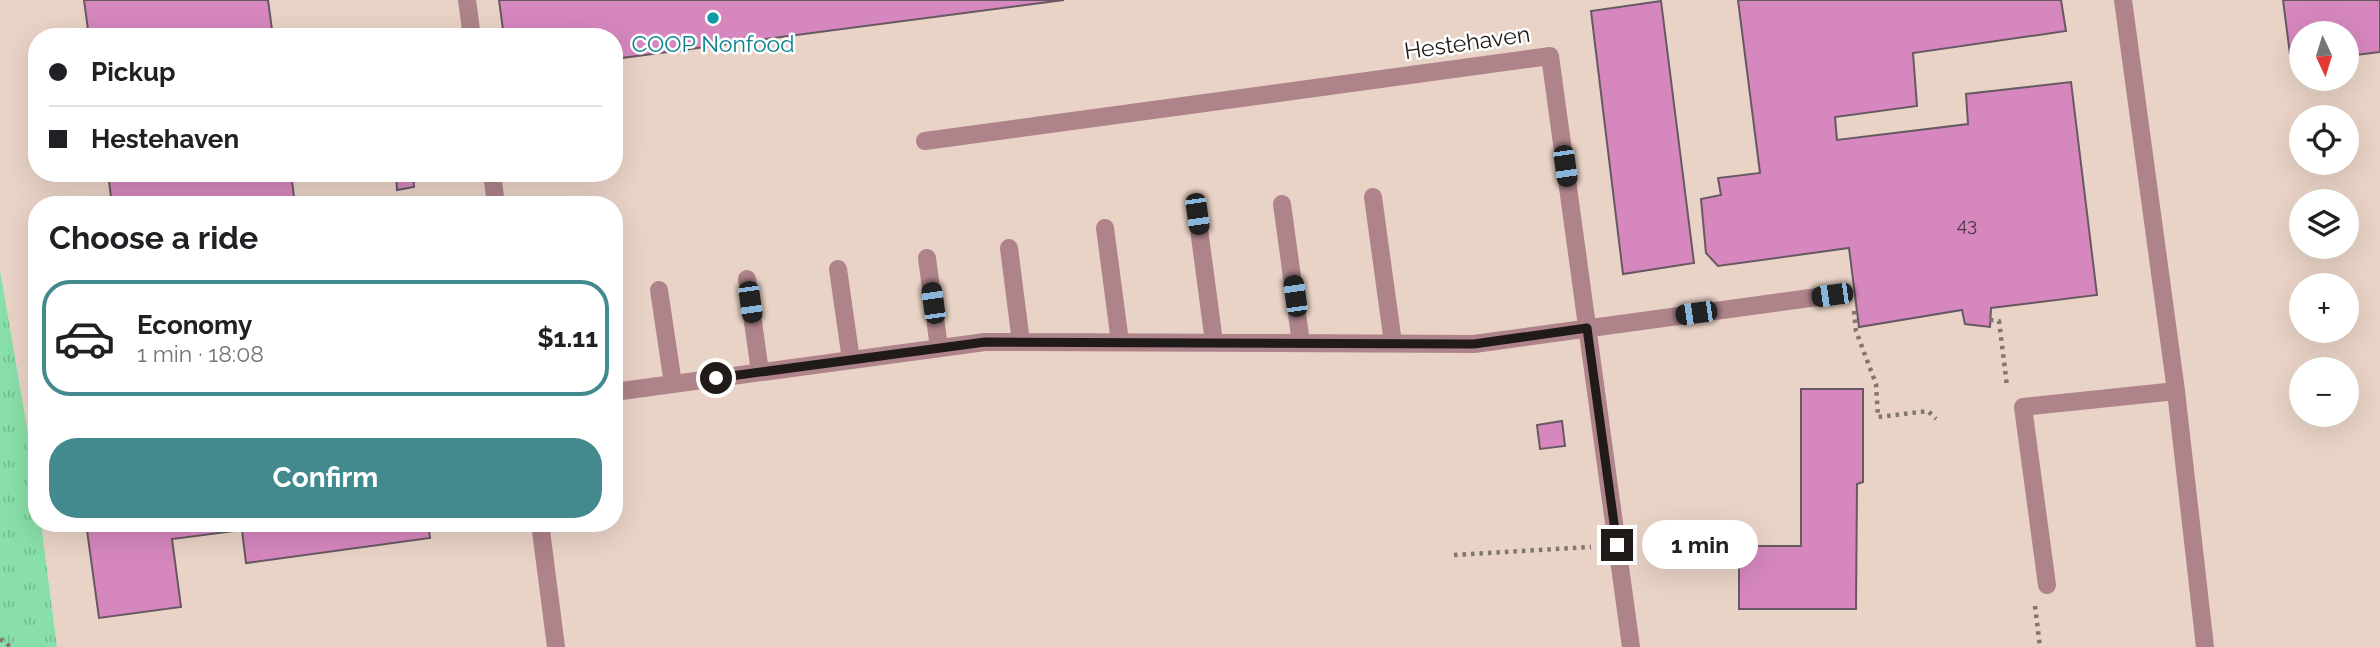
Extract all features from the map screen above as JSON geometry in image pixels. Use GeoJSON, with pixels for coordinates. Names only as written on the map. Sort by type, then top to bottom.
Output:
{"type":"FeatureCollection","features":[{"type":"Feature","properties":{"kind":"street"},"geometry":{"type":"LineString","coordinates":[[467,0],[471,28]]}},
{"type":"Feature","properties":{"kind":"street"},"geometry":{"type":"LineString","coordinates":[[2123,0],[2176,391],[2205,647]]}},
{"type":"Feature","properties":{"kind":"street","name":"Hestehaven"},"geometry":{"type":"LineString","coordinates":[[925,141],[1550,56],[1631,647]]}},
{"type":"Feature","properties":{"kind":"street"},"geometry":{"type":"LineString","coordinates":[[1373,197],[1393,343]]}},
{"type":"Feature","properties":{"kind":"street"},"geometry":{"type":"LineString","coordinates":[[1282,204],[1301,343]]}},
{"type":"Feature","properties":{"kind":"street"},"geometry":{"type":"LineString","coordinates":[[1197,214],[1214,342]]}},
{"type":"Feature","properties":{"kind":"street"},"geometry":{"type":"LineString","coordinates":[[1105,228],[1120,342]]}},
{"type":"Feature","properties":{"kind":"street"},"geometry":{"type":"LineString","coordinates":[[1009,248],[1021,342]]}},
{"type":"Feature","properties":{"kind":"street"},"geometry":{"type":"LineString","coordinates":[[927,258],[939,348]]}},
{"type":"Feature","properties":{"kind":"street"},"geometry":{"type":"LineString","coordinates":[[838,269],[851,360]]}},
{"type":"Feature","properties":{"kind":"street"},"geometry":{"type":"LineString","coordinates":[[747,279],[760,372]]}},
{"type":"Feature","properties":{"kind":"street"},"geometry":{"type":"LineString","coordinates":[[659,290],[673,384]]}},
{"type":"Feature","properties":{"kind":"street"},"geometry":{"type":"LineString","coordinates":[[623,391],[985,342],[1474,344],[1832,295]]}},
{"type":"Feature","properties":{"kind":"street"},"geometry":{"type":"LineString","coordinates":[[2047,585],[2023,407],[2176,391]]}},
{"type":"Feature","properties":{"kind":"street"},"geometry":{"type":"LineString","coordinates":[[541,532],[556,647]]}},
{"type":"Feature","properties":{"kind":"path"},"geometry":{"type":"LineString","coordinates":[[1832,295],[1851,293],[1856,331],[1876,384],[1878,417],[1928,411],[1936,419]]}},
{"type":"Feature","properties":{"kind":"path"},"geometry":{"type":"LineString","coordinates":[[1454,555],[1617,545]]}},
{"type":"Feature","properties":{"kind":"path"},"geometry":{"type":"LineString","coordinates":[[0,639],[10,647]]}},
{"type":"Feature","properties":{"kind":"shaded area"},"geometry":{"type":"Polygon","coordinates":[[[0,0],[2380,0],[2380,647],[57,647],[42,532],[623,532],[623,196],[28,196],[28,435],[0,270],[0,0]]]}},
{"type":"Feature","properties":{"kind":"green space"},"geometry":{"type":"Polygon","coordinates":[[[0,270],[28,434],[28,532],[42,532],[57,647],[0,647],[0,270]]]}},
{"type":"Feature","properties":{"kind":"building"},"geometry":{"type":"Polygon","coordinates":[[[84,0],[268,0],[272,28],[88,28],[84,0]]]}},
{"type":"Feature","properties":{"kind":"building","name":"COOP Nonfood"},"geometry":{"type":"Polygon","coordinates":[[[499,0],[1064,0],[623,58],[623,28],[503,28],[499,0]]]}},
{"type":"Feature","properties":{"kind":"building"},"geometry":{"type":"Polygon","coordinates":[[[1738,0],[2061,0],[2066,31],[1913,53],[1917,106],[1835,117],[1837,140],[1968,124],[1966,94],[2071,82],[2097,295],[1991,308],[1990,327],[1965,324],[1962,310],[1859,327],[1849,248],[1718,266],[1706,253],[1701,199],[1721,195],[1718,178],[1760,173],[1738,0]]]}},
{"type":"Feature","properties":{"kind":"building"},"geometry":{"type":"Polygon","coordinates":[[[2283,0],[2380,0],[2380,52],[2359,55],[2359,21],[2289,21],[2289,46],[2283,0]]]}},
{"type":"Feature","properties":{"kind":"building"},"geometry":{"type":"Polygon","coordinates":[[[1661,1],[1694,263],[1623,274],[1591,11],[1661,1]]]}},
{"type":"Feature","properties":{"kind":"building"},"geometry":{"type":"Polygon","coordinates":[[[109,182],[292,182],[294,196],[111,196],[109,182]]]}},
{"type":"Feature","properties":{"kind":"building"},"geometry":{"type":"Polygon","coordinates":[[[397,182],[414,182],[414,187],[397,190],[397,182]]]}},
{"type":"Feature","properties":{"kind":"building"},"geometry":{"type":"Polygon","coordinates":[[[1801,389],[1863,389],[1863,482],[1857,484],[1856,609],[1739,609],[1739,546],[1801,546],[1801,389]]]}},
{"type":"Feature","properties":{"kind":"building"},"geometry":{"type":"Polygon","coordinates":[[[1562,421],[1565,446],[1540,449],[1537,425],[1562,421]]]}},
{"type":"Feature","properties":{"kind":"building"},"geometry":{"type":"Polygon","coordinates":[[[87,532],[226,532],[172,539],[181,607],[99,618],[87,532]]]}},
{"type":"Feature","properties":{"kind":"building"},"geometry":{"type":"Polygon","coordinates":[[[242,532],[429,532],[430,538],[246,563],[242,532]]]}},
{"type":"Feature","properties":{"kind":"place","name":"COOP Nonfood"},"geometry":{"type":"Point","coordinates":[713,18]}},
{"type":"Feature","properties":{"kind":"route"},"geometry":{"type":"LineString","coordinates":[[716,378],[985,342],[1474,344],[1587,328],[1617,545]]}}]}
